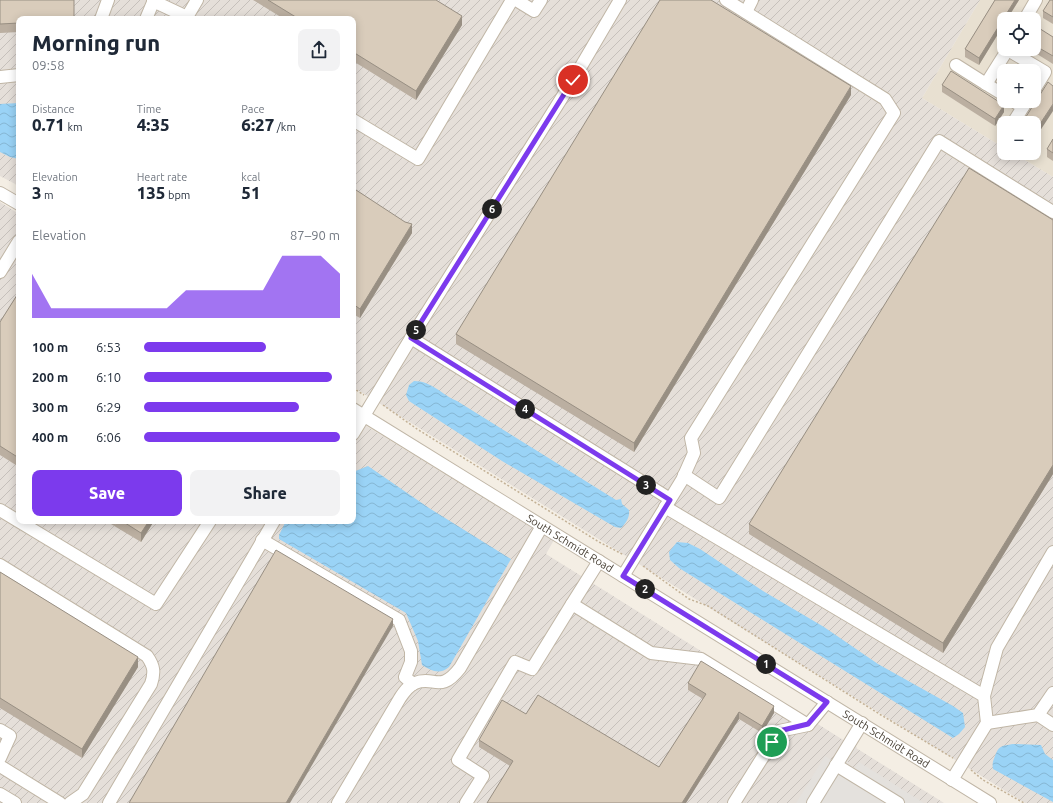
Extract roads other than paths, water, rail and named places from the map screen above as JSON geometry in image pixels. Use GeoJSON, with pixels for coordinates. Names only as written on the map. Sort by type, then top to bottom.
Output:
{"type":"FeatureCollection","features":[{"type":"Feature","properties":{"kind":"street"},"geometry":{"type":"LineString","coordinates":[[102,16],[108,0]]}},
{"type":"Feature","properties":{"kind":"street"},"geometry":{"type":"LineString","coordinates":[[189,16],[197,0]]}},
{"type":"Feature","properties":{"kind":"street"},"geometry":{"type":"LineString","coordinates":[[356,122],[418,159],[512,0]]}},
{"type":"Feature","properties":{"kind":"street"},"geometry":{"type":"LineString","coordinates":[[516,0],[534,11],[541,0]]}},
{"type":"Feature","properties":{"kind":"street"},"geometry":{"type":"LineString","coordinates":[[358,412],[373,400],[573,80],[620,0]]}},
{"type":"Feature","properties":{"kind":"street"},"geometry":{"type":"LineString","coordinates":[[623,576],[684,475],[694,453],[691,438],[894,113],[886,99],[726,0]]}},
{"type":"Feature","properties":{"kind":"street"},"geometry":{"type":"LineString","coordinates":[[746,12],[752,0]]}},
{"type":"Feature","properties":{"kind":"street"},"geometry":{"type":"LineString","coordinates":[[1029,12],[1036,0]]}},
{"type":"Feature","properties":{"kind":"street"},"geometry":{"type":"LineString","coordinates":[[147,16],[154,1],[184,16]]}},
{"type":"Feature","properties":{"kind":"street"},"geometry":{"type":"LineString","coordinates":[[986,84],[1004,56]]}},
{"type":"Feature","properties":{"kind":"street"},"geometry":{"type":"LineString","coordinates":[[1019,56],[1049,75],[1041,83]]}},
{"type":"Feature","properties":{"kind":"street"},"geometry":{"type":"LineString","coordinates":[[956,65],[997,91]]}},
{"type":"Feature","properties":{"kind":"street"},"geometry":{"type":"LineString","coordinates":[[0,77],[16,75]]}},
{"type":"Feature","properties":{"kind":"street"},"geometry":{"type":"LineString","coordinates":[[684,475],[719,498],[939,141],[1053,212]]}},
{"type":"Feature","properties":{"kind":"street"},"geometry":{"type":"LineString","coordinates":[[0,193],[16,202]]}},
{"type":"Feature","properties":{"kind":"street"},"geometry":{"type":"LineString","coordinates":[[0,272],[16,246]]}},
{"type":"Feature","properties":{"kind":"street"},"geometry":{"type":"LineString","coordinates":[[411,338],[668,503],[984,696]]}},
{"type":"Feature","properties":{"kind":"street","name":"South Schmidt Road"},"geometry":{"type":"LineString","coordinates":[[358,412],[990,803]]}},
{"type":"Feature","properties":{"kind":"street"},"geometry":{"type":"LineString","coordinates":[[0,510],[16,520]]}},
{"type":"Feature","properties":{"kind":"street"},"geometry":{"type":"LineString","coordinates":[[23,524],[156,604],[208,524]]}},
{"type":"Feature","properties":{"kind":"street"},"geometry":{"type":"LineString","coordinates":[[109,803],[272,524]]}},
{"type":"Feature","properties":{"kind":"street"},"geometry":{"type":"LineString","coordinates":[[338,803],[407,688],[417,682],[438,683],[452,678],[460,668],[542,526]]}},
{"type":"Feature","properties":{"kind":"street"},"geometry":{"type":"LineString","coordinates":[[262,540],[399,620],[411,651],[411,662],[405,677],[413,684]]}},
{"type":"Feature","properties":{"kind":"street"},"geometry":{"type":"LineString","coordinates":[[952,780],[987,723],[984,696],[997,648],[1053,552]]}},
{"type":"Feature","properties":{"kind":"street"},"geometry":{"type":"LineString","coordinates":[[466,803],[483,776],[458,760],[515,662],[532,669],[599,561]]}},
{"type":"Feature","properties":{"kind":"street"},"geometry":{"type":"LineString","coordinates":[[0,565],[147,656],[154,665],[154,675],[151,684],[83,794],[70,803]]}},
{"type":"Feature","properties":{"kind":"street"},"geometry":{"type":"LineString","coordinates":[[572,604],[651,653],[701,658],[808,724]]}},
{"type":"Feature","properties":{"kind":"street"},"geometry":{"type":"LineString","coordinates":[[1038,715],[1053,693]]}},
{"type":"Feature","properties":{"kind":"street"},"geometry":{"type":"LineString","coordinates":[[734,803],[779,731],[808,724],[827,702]]}},
{"type":"Feature","properties":{"kind":"street"},"geometry":{"type":"LineString","coordinates":[[987,723],[1038,715],[1053,725]]}},
{"type":"Feature","properties":{"kind":"street"},"geometry":{"type":"LineString","coordinates":[[813,803],[862,724]]}},
{"type":"Feature","properties":{"kind":"street"},"geometry":{"type":"LineString","coordinates":[[0,730],[10,736],[0,758]]}},
{"type":"Feature","properties":{"kind":"street"},"geometry":{"type":"LineString","coordinates":[[836,765],[898,803]]}},
{"type":"Feature","properties":{"kind":"street"},"geometry":{"type":"LineString","coordinates":[[0,766],[60,803]]}},
{"type":"Feature","properties":{"kind":"street"},"geometry":{"type":"LineString","coordinates":[[0,794],[15,803]]}},
{"type":"Feature","properties":{"kind":"water"},"geometry":{"type":"Polygon","coordinates":[[[16,103],[16,158],[0,152],[0,104],[16,103]]]}},
{"type":"Feature","properties":{"kind":"water"},"geometry":{"type":"Polygon","coordinates":[[[414,381],[426,383],[432,386],[616,500],[621,499],[622,504],[629,510],[629,515],[626,522],[621,528],[615,527],[502,461],[415,405],[409,401],[406,395],[409,385],[414,381]]]}},
{"type":"Feature","properties":{"kind":"water"},"geometry":{"type":"Polygon","coordinates":[[[368,466],[429,508],[511,559],[449,667],[442,671],[432,670],[422,665],[418,641],[406,613],[279,539],[279,535],[284,524],[356,524],[356,471],[368,466]]]}},
{"type":"Feature","properties":{"kind":"water"},"geometry":{"type":"Polygon","coordinates":[[[677,542],[688,543],[700,549],[763,591],[824,627],[878,664],[953,706],[963,713],[965,727],[953,738],[679,568],[670,560],[669,552],[677,542]]]}},
{"type":"Feature","properties":{"kind":"water"},"geometry":{"type":"Polygon","coordinates":[[[1013,744],[1041,745],[1045,754],[1053,760],[1053,802],[993,769],[993,761],[996,752],[1004,746],[1013,744]]]}}]}
